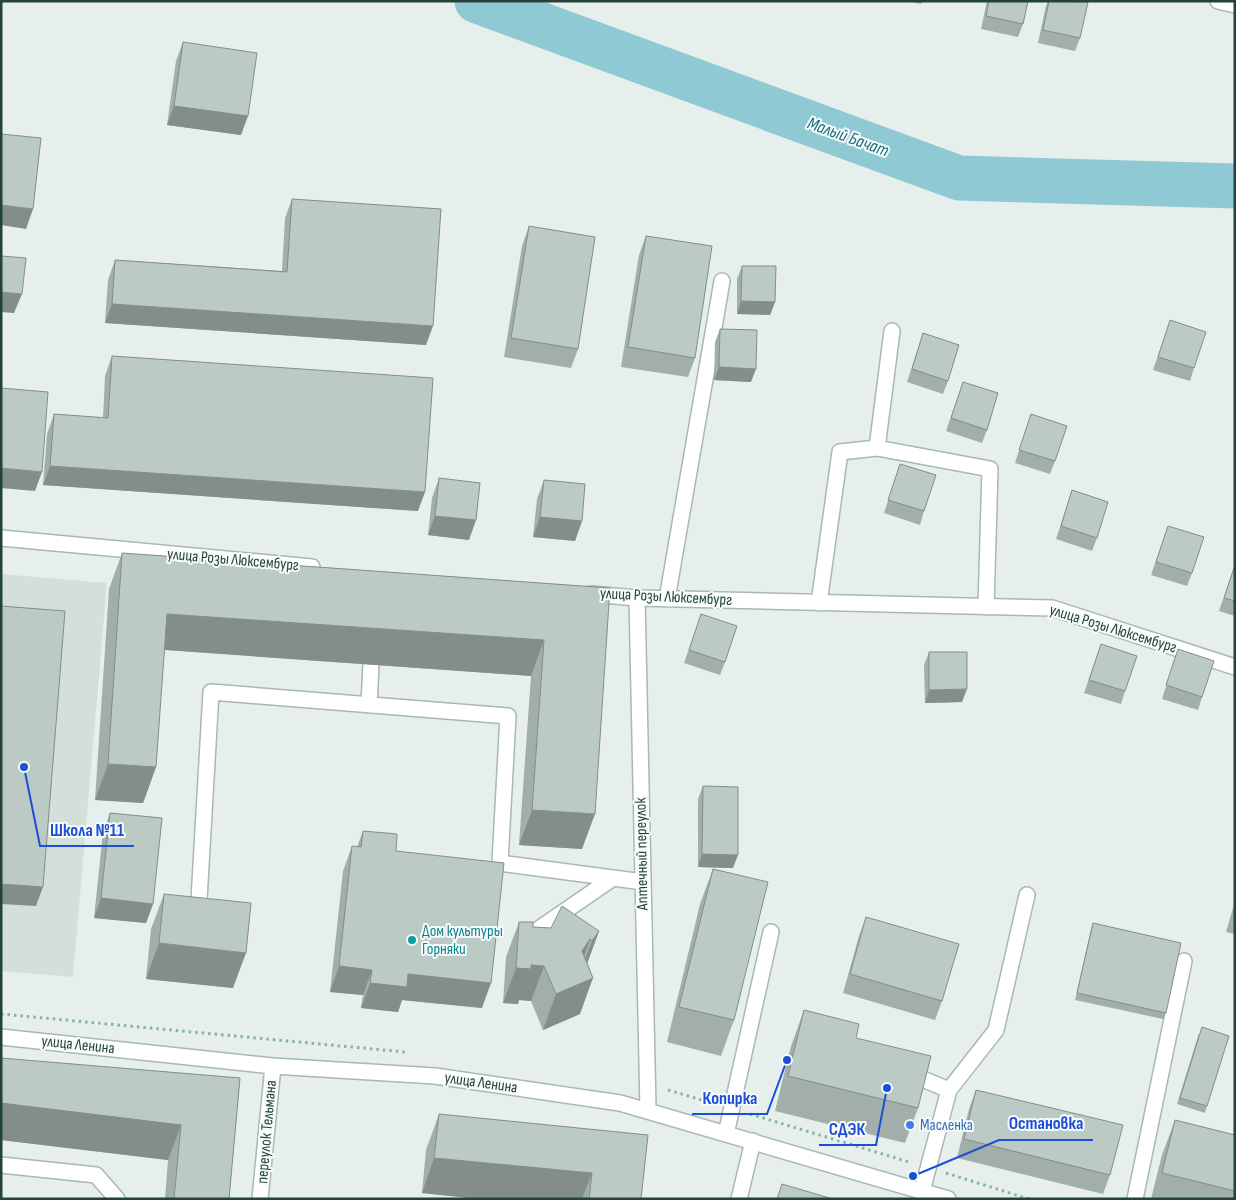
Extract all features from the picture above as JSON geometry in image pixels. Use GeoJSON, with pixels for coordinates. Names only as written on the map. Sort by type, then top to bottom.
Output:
{"type":"FeatureCollection","features":[{"type":"Feature","properties":{"kind":"street"},"geometry":{"type":"LineString","coordinates":[[1218,1],[1235,5]]}},
{"type":"Feature","properties":{"kind":"street"},"geometry":{"type":"LineString","coordinates":[[667,599],[722,281]]}},
{"type":"Feature","properties":{"kind":"street"},"geometry":{"type":"LineString","coordinates":[[877,448],[892,331]]}},
{"type":"Feature","properties":{"kind":"street"},"geometry":{"type":"LineString","coordinates":[[819,603],[840,452],[877,448],[990,469],[986,607]]}},
{"type":"Feature","properties":{"kind":"street","name":"улица Розы Люксембург"},"geometry":{"type":"LineString","coordinates":[[1,538],[326,568]]}},
{"type":"Feature","properties":{"kind":"street","name":"улица Розы Люксембург"},"geometry":{"type":"LineString","coordinates":[[579,592],[637,598],[1052,608],[1235,668]]}},
{"type":"Feature","properties":{"kind":"street","name":"Аптечный переулок"},"geometry":{"type":"LineString","coordinates":[[637,598],[648,1110]]}},
{"type":"Feature","properties":{"kind":"street"},"geometry":{"type":"LineString","coordinates":[[369,705],[371,664]]}},
{"type":"Feature","properties":{"kind":"street"},"geometry":{"type":"LineString","coordinates":[[199,900],[211,692],[508,716],[500,863],[643,882]]}},
{"type":"Feature","properties":{"kind":"street"},"geometry":{"type":"LineString","coordinates":[[536,931],[613,878]]}},
{"type":"Feature","properties":{"kind":"street"},"geometry":{"type":"LineString","coordinates":[[934,1196],[949,1090],[996,1030],[1028,895]]}},
{"type":"Feature","properties":{"kind":"street"},"geometry":{"type":"LineString","coordinates":[[726,1134],[771,932]]}},
{"type":"Feature","properties":{"kind":"street"},"geometry":{"type":"LineString","coordinates":[[1135,1199],[1184,961]]}},
{"type":"Feature","properties":{"kind":"street","name":"улица Ленина"},"geometry":{"type":"LineString","coordinates":[[1,1036],[273,1066],[435,1076],[620,1103],[934,1196]]}},
{"type":"Feature","properties":{"kind":"street","name":"переулок Тельмана"},"geometry":{"type":"LineString","coordinates":[[260,1199],[273,1066]]}},
{"type":"Feature","properties":{"kind":"street"},"geometry":{"type":"LineString","coordinates":[[894,1067],[949,1090]]}},
{"type":"Feature","properties":{"kind":"street"},"geometry":{"type":"LineString","coordinates":[[739,1199],[753,1141]]}},
{"type":"Feature","properties":{"kind":"street"},"geometry":{"type":"LineString","coordinates":[[1,1165],[96,1176],[117,1199]]}},
{"type":"Feature","properties":{"kind":"path"},"geometry":{"type":"LineString","coordinates":[[1,1014],[380,1048]]}},
{"type":"Feature","properties":{"kind":"shaded area"},"geometry":{"type":"Polygon","coordinates":[[[1,574],[107,583],[73,977],[1,971],[1,574]]]}},
{"type":"Feature","properties":{"kind":"building"},"geometry":{"type":"Polygon","coordinates":[[[989,1],[1028,1],[1023,24],[986,16],[989,1]]]}},
{"type":"Feature","properties":{"kind":"building"},"geometry":{"type":"Polygon","coordinates":[[[1049,1],[1088,2],[1080,38],[1043,30],[1049,1]]]}},
{"type":"Feature","properties":{"kind":"building"},"geometry":{"type":"Polygon","coordinates":[[[183,42],[257,53],[248,116],[174,106],[183,42]]]}},
{"type":"Feature","properties":{"kind":"building"},"geometry":{"type":"Polygon","coordinates":[[[1,134],[41,138],[33,209],[1,205],[1,134]]]}},
{"type":"Feature","properties":{"kind":"building"},"geometry":{"type":"Polygon","coordinates":[[[292,199],[441,209],[433,326],[112,304],[115,260],[287,272],[292,199]]]}},
{"type":"Feature","properties":{"kind":"building"},"geometry":{"type":"Polygon","coordinates":[[[529,226],[595,237],[578,349],[511,338],[529,226]]]}},
{"type":"Feature","properties":{"kind":"building"},"geometry":{"type":"Polygon","coordinates":[[[646,236],[712,246],[695,358],[628,347],[646,236]]]}},
{"type":"Feature","properties":{"kind":"building"},"geometry":{"type":"Polygon","coordinates":[[[1,256],[26,258],[22,294],[1,292],[1,256]]]}},
{"type":"Feature","properties":{"kind":"building"},"geometry":{"type":"Polygon","coordinates":[[[742,266],[776,266],[775,302],[741,301],[742,266]]]}},
{"type":"Feature","properties":{"kind":"building"},"geometry":{"type":"Polygon","coordinates":[[[1170,320],[1206,332],[1194,368],[1158,357],[1170,320]]]}},
{"type":"Feature","properties":{"kind":"building"},"geometry":{"type":"Polygon","coordinates":[[[720,329],[757,330],[756,369],[719,367],[720,329]]]}},
{"type":"Feature","properties":{"kind":"building"},"geometry":{"type":"Polygon","coordinates":[[[923,333],[959,345],[948,381],[912,369],[923,333]]]}},
{"type":"Feature","properties":{"kind":"building"},"geometry":{"type":"Polygon","coordinates":[[[112,356],[433,378],[425,492],[50,466],[54,414],[108,418],[112,356]]]}},
{"type":"Feature","properties":{"kind":"building"},"geometry":{"type":"Polygon","coordinates":[[[963,382],[998,393],[987,430],[951,418],[963,382]]]}},
{"type":"Feature","properties":{"kind":"building"},"geometry":{"type":"Polygon","coordinates":[[[1,388],[48,392],[42,472],[1,468],[1,388]]]}},
{"type":"Feature","properties":{"kind":"building"},"geometry":{"type":"Polygon","coordinates":[[[1031,414],[1067,426],[1055,461],[1019,450],[1031,414]]]}},
{"type":"Feature","properties":{"kind":"building"},"geometry":{"type":"Polygon","coordinates":[[[900,464],[936,475],[924,511],[888,500],[900,464]]]}},
{"type":"Feature","properties":{"kind":"building"},"geometry":{"type":"Polygon","coordinates":[[[439,478],[480,483],[476,520],[435,516],[439,478]]]}},
{"type":"Feature","properties":{"kind":"building"},"geometry":{"type":"Polygon","coordinates":[[[544,480],[585,484],[582,521],[540,517],[544,480]]]}},
{"type":"Feature","properties":{"kind":"building"},"geometry":{"type":"Polygon","coordinates":[[[1072,490],[1108,502],[1097,538],[1061,526],[1072,490]]]}},
{"type":"Feature","properties":{"kind":"building"},"geometry":{"type":"Polygon","coordinates":[[[1168,526],[1204,537],[1192,573],[1156,562],[1168,526]]]}},
{"type":"Feature","properties":{"kind":"building"},"geometry":{"type":"Polygon","coordinates":[[[122,553],[610,588],[595,814],[532,810],[544,640],[167,614],[156,767],[108,764],[122,553]]]}},
{"type":"Feature","properties":{"kind":"building"},"geometry":{"type":"Polygon","coordinates":[[[1235,565],[1235,601],[1224,598],[1235,565]]]}},
{"type":"Feature","properties":{"kind":"building"},"geometry":{"type":"Polygon","coordinates":[[[1,606],[65,611],[43,887],[1,884],[1,606]]]}},
{"type":"Feature","properties":{"kind":"building"},"geometry":{"type":"Polygon","coordinates":[[[701,614],[737,626],[725,662],[689,650],[701,614]]]}},
{"type":"Feature","properties":{"kind":"building"},"geometry":{"type":"Polygon","coordinates":[[[1101,644],[1137,656],[1125,691],[1089,680],[1101,644]]]}},
{"type":"Feature","properties":{"kind":"building"},"geometry":{"type":"Polygon","coordinates":[[[1178,649],[1214,661],[1202,697],[1166,685],[1178,649]]]}},
{"type":"Feature","properties":{"kind":"building"},"geometry":{"type":"Polygon","coordinates":[[[929,652],[967,652],[967,689],[929,690],[929,652]]]}},
{"type":"Feature","properties":{"kind":"building"},"geometry":{"type":"Polygon","coordinates":[[[703,786],[738,787],[738,855],[702,854],[703,786]]]}},
{"type":"Feature","properties":{"kind":"building"},"geometry":{"type":"Polygon","coordinates":[[[110,813],[162,818],[153,904],[101,898],[110,813]]]}},
{"type":"Feature","properties":{"kind":"building","name":"Дом культуры Горняки"},"geometry":{"type":"Polygon","coordinates":[[[363,831],[397,834],[396,851],[504,863],[491,983],[408,974],[407,987],[370,983],[372,970],[339,966],[352,846],[361,847],[363,831]]]}},
{"type":"Feature","properties":{"kind":"building"},"geometry":{"type":"Polygon","coordinates":[[[713,869],[768,882],[734,1020],[679,1007],[713,869]]]}},
{"type":"Feature","properties":{"kind":"building"},"geometry":{"type":"Polygon","coordinates":[[[164,894],[251,903],[246,953],[159,943],[164,894]]]}},
{"type":"Feature","properties":{"kind":"building"},"geometry":{"type":"Polygon","coordinates":[[[562,906],[599,931],[592,941],[590,939],[582,951],[593,978],[556,994],[544,966],[531,965],[531,969],[516,968],[519,922],[533,922],[533,927],[551,928],[562,906]]]}},
{"type":"Feature","properties":{"kind":"building"},"geometry":{"type":"Polygon","coordinates":[[[866,917],[959,944],[942,1001],[850,974],[866,917]]]}},
{"type":"Feature","properties":{"kind":"building"},"geometry":{"type":"Polygon","coordinates":[[[1093,923],[1181,943],[1166,1013],[1077,993],[1093,923]]]}},
{"type":"Feature","properties":{"kind":"building"},"geometry":{"type":"Polygon","coordinates":[[[804,1010],[859,1024],[856,1038],[931,1056],[918,1108],[788,1076],[804,1010]]]}},
{"type":"Feature","properties":{"kind":"building"},"geometry":{"type":"Polygon","coordinates":[[[1202,1027],[1229,1036],[1207,1106],[1180,1098],[1202,1027]]]}},
{"type":"Feature","properties":{"kind":"building"},"geometry":{"type":"Polygon","coordinates":[[[1,1058],[240,1078],[229,1199],[174,1199],[181,1125],[1,1103],[1,1058]]]}},
{"type":"Feature","properties":{"kind":"building"},"geometry":{"type":"Polygon","coordinates":[[[976,1090],[1123,1125],[1110,1175],[964,1139],[976,1090]]]}},
{"type":"Feature","properties":{"kind":"building"},"geometry":{"type":"Polygon","coordinates":[[[439,1114],[648,1135],[641,1199],[589,1199],[592,1173],[434,1158],[439,1114]]]}},
{"type":"Feature","properties":{"kind":"building"},"geometry":{"type":"Polygon","coordinates":[[[1175,1120],[1235,1135],[1235,1191],[1162,1173],[1175,1120]]]}},
{"type":"Feature","properties":{"kind":"building"},"geometry":{"type":"Polygon","coordinates":[[[782,1184],[833,1199],[777,1199],[782,1184]]]}},
{"type":"Feature","properties":{"kind":"waterway","name":"Малый Бачат"},"geometry":{"type":"LineString","coordinates":[[477,1],[959,178],[1235,186]]}},
{"type":"Feature","properties":{"kind":"place","name":"Школа №11"},"geometry":{"type":"Point","coordinates":[24,767]}},
{"type":"Feature","properties":{"kind":"place","name":"Дом культуры Горняки"},"geometry":{"type":"Point","coordinates":[412,940]}},
{"type":"Feature","properties":{"kind":"place","name":"Копирка"},"geometry":{"type":"Point","coordinates":[787,1060]}},
{"type":"Feature","properties":{"kind":"place","name":"СДЭК"},"geometry":{"type":"Point","coordinates":[887,1088]}},
{"type":"Feature","properties":{"kind":"place","name":"Масленка"},"geometry":{"type":"Point","coordinates":[910,1125]}},
{"type":"Feature","properties":{"kind":"place","name":"Остановка"},"geometry":{"type":"Point","coordinates":[913,1176]}}]}
